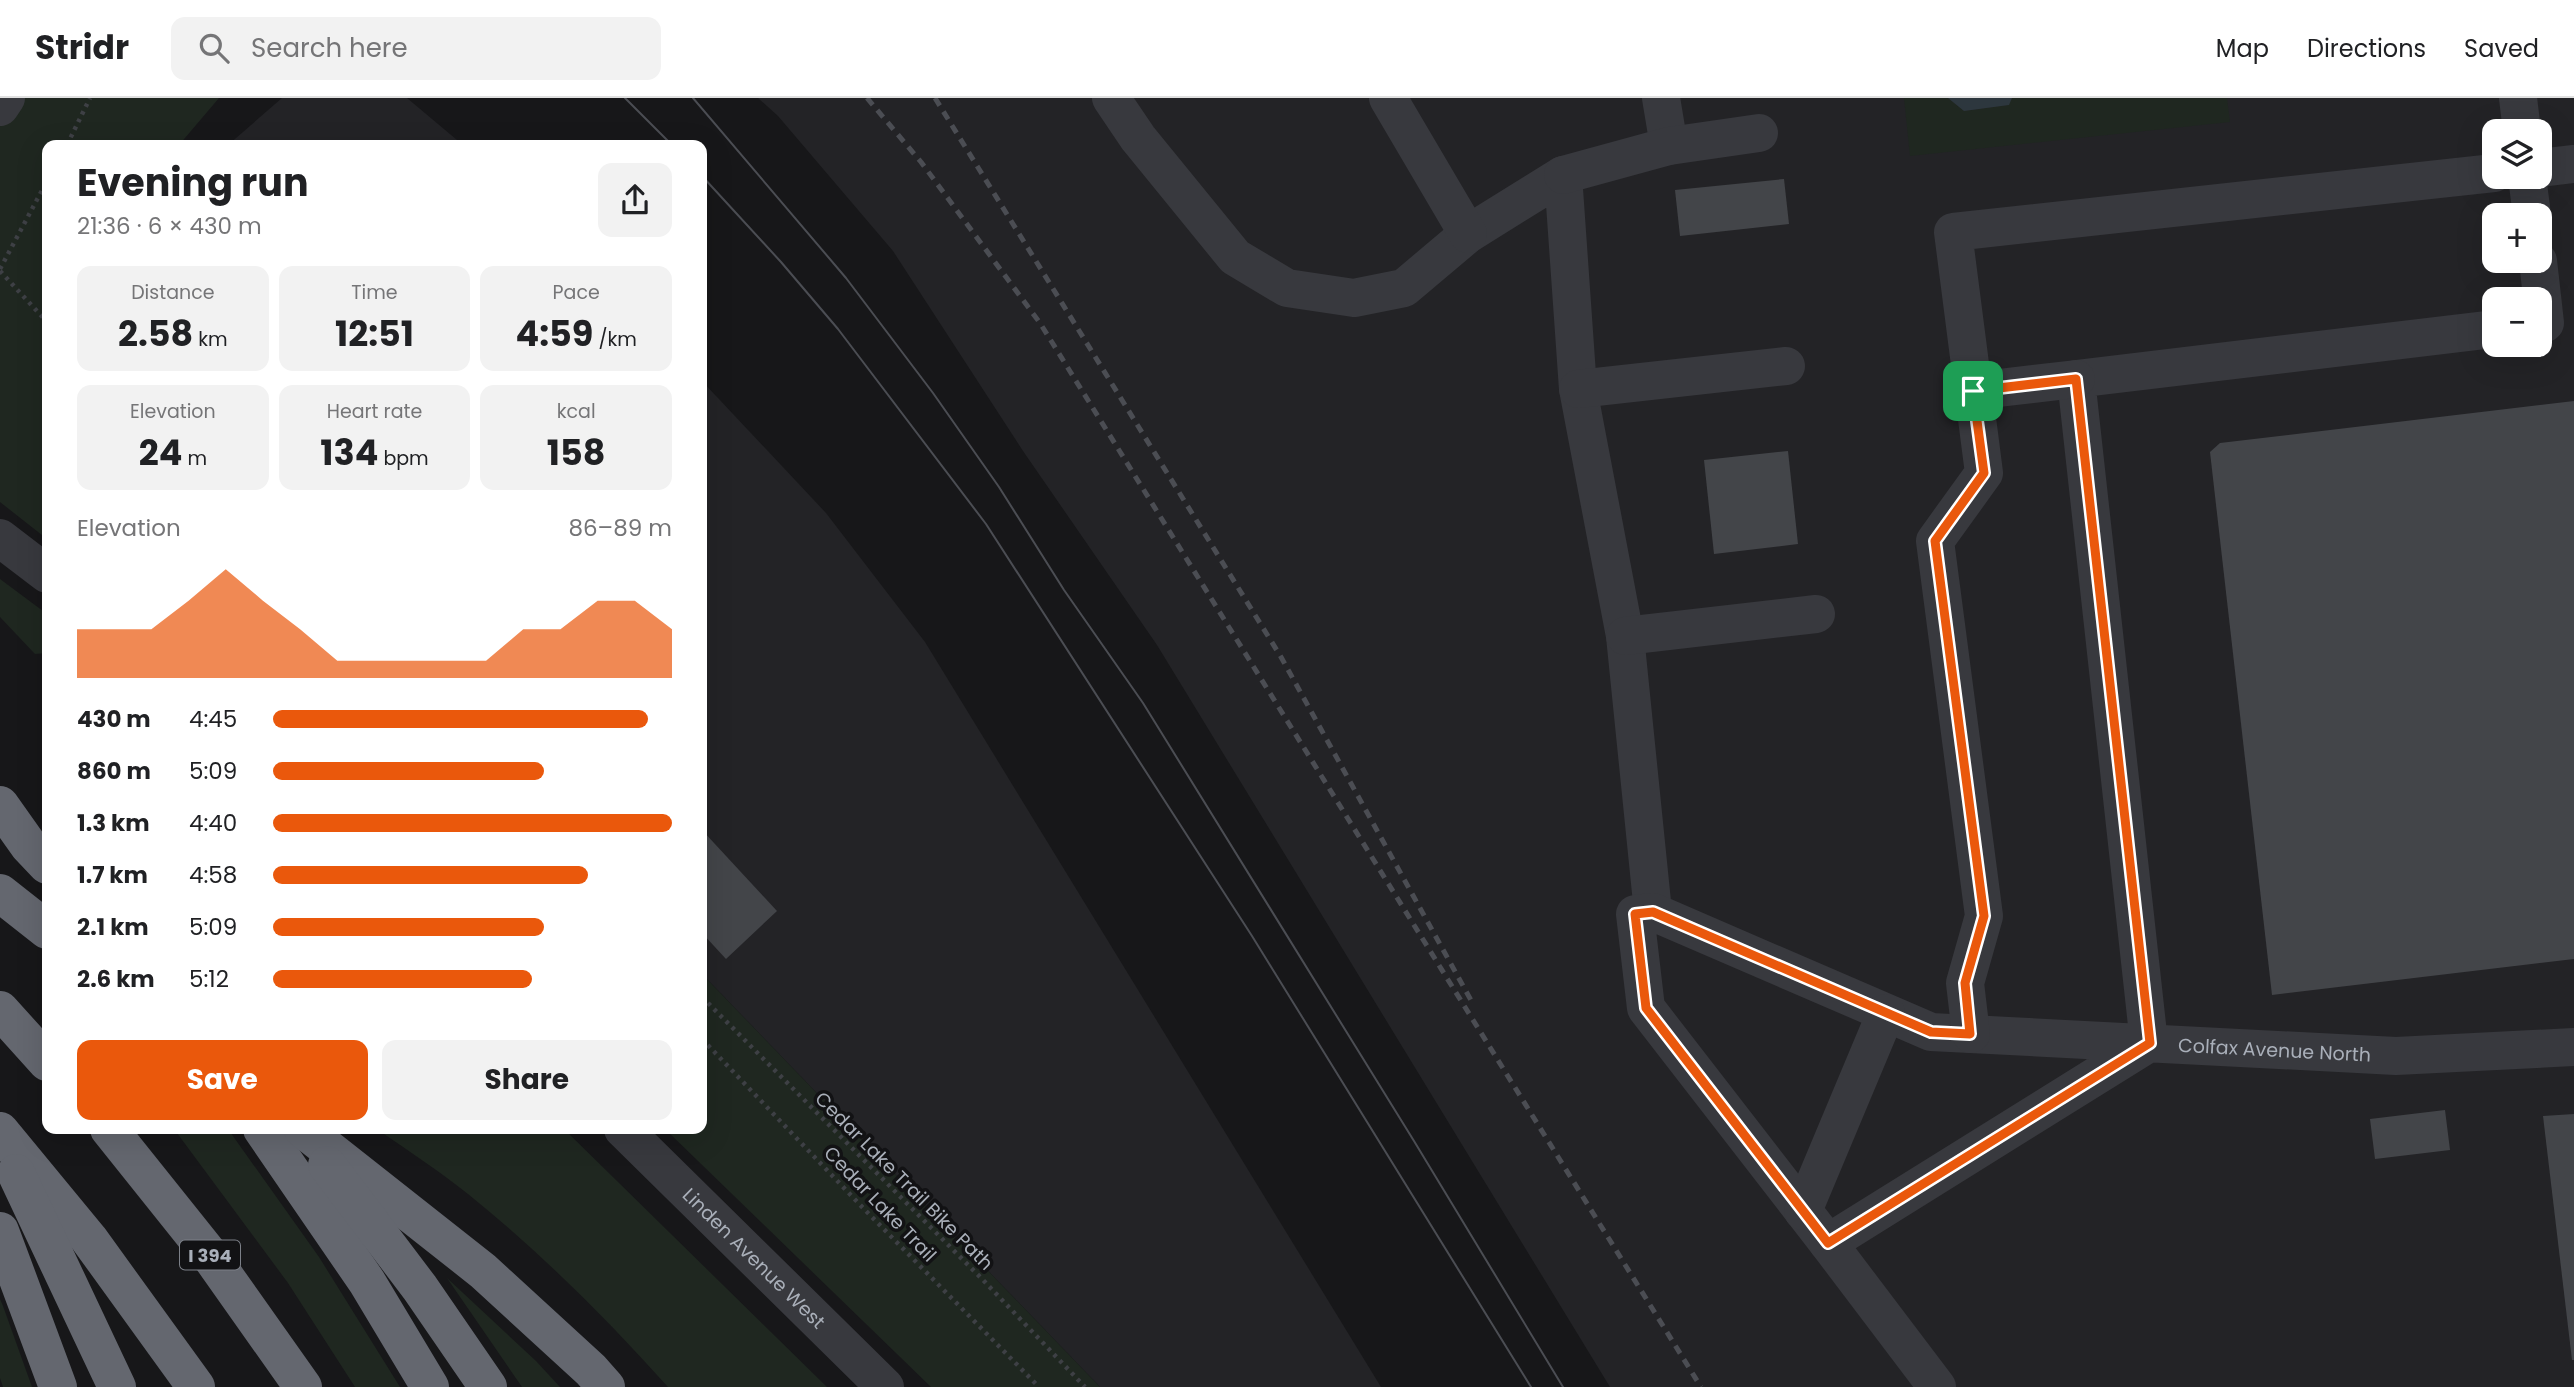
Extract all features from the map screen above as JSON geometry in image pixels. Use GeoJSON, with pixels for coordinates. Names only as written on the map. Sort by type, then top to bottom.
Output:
{"type":"FeatureCollection","features":[{"type":"Feature","properties":{"kind":"highway"},"geometry":{"type":"LineString","coordinates":[[0,794],[42,834]]}},
{"type":"Feature","properties":{"kind":"highway"},"geometry":{"type":"LineString","coordinates":[[0,805],[42,860]]}},
{"type":"Feature","properties":{"kind":"highway"},"geometry":{"type":"LineString","coordinates":[[0,893],[42,926]]}},
{"type":"Feature","properties":{"kind":"highway"},"geometry":{"type":"LineString","coordinates":[[0,1010],[42,1056]]}},
{"type":"Feature","properties":{"kind":"highway"},"geometry":{"type":"LineString","coordinates":[[0,1131],[89,1239],[196,1387]]}},
{"type":"Feature","properties":{"kind":"highway","name":"I 394"},"geometry":{"type":"LineString","coordinates":[[113,1134],[209,1254],[303,1387]]}},
{"type":"Feature","properties":{"kind":"highway"},"geometry":{"type":"LineString","coordinates":[[265,1134],[367,1282],[430,1387]]}},
{"type":"Feature","properties":{"kind":"highway"},"geometry":{"type":"LineString","coordinates":[[305,1134],[420,1288],[488,1387]]}},
{"type":"Feature","properties":{"kind":"highway"},"geometry":{"type":"LineString","coordinates":[[307,1134],[483,1271],[565,1345],[606,1387]]}},
{"type":"Feature","properties":{"kind":"highway"},"geometry":{"type":"LineString","coordinates":[[0,1140],[117,1387]]}},
{"type":"Feature","properties":{"kind":"highway"},"geometry":{"type":"LineString","coordinates":[[0,1231],[58,1387]]}},
{"type":"Feature","properties":{"kind":"street"},"geometry":{"type":"LineString","coordinates":[[0,107],[6,98]]}},
{"type":"Feature","properties":{"kind":"street"},"geometry":{"type":"LineString","coordinates":[[1111,98],[1138,138],[1235,257],[1287,288],[1354,298],[1404,288],[1468,234],[1563,175],[1669,146],[1759,134]]}},
{"type":"Feature","properties":{"kind":"street"},"geometry":{"type":"LineString","coordinates":[[1388,98],[1468,234]]}},
{"type":"Feature","properties":{"kind":"street"},"geometry":{"type":"LineString","coordinates":[[1661,98],[1669,146]]}},
{"type":"Feature","properties":{"kind":"street"},"geometry":{"type":"LineString","coordinates":[[2518,98],[2521,119]]}},
{"type":"Feature","properties":{"kind":"street"},"geometry":{"type":"LineString","coordinates":[[2552,167],[2574,164]]}},
{"type":"Feature","properties":{"kind":"street"},"geometry":{"type":"LineString","coordinates":[[1970,1034],[1965,983],[1984,916],[1935,541],[1984,473],[1953,232],[2482,174]]}},
{"type":"Feature","properties":{"kind":"street"},"geometry":{"type":"LineString","coordinates":[[1563,175],[1578,389],[1625,636],[1653,912],[1635,914],[1646,1008],[1937,1387]]}},
{"type":"Feature","properties":{"kind":"street"},"geometry":{"type":"LineString","coordinates":[[1973,391],[2482,330]]}},
{"type":"Feature","properties":{"kind":"street"},"geometry":{"type":"LineString","coordinates":[[1578,389],[1786,366]]}},
{"type":"Feature","properties":{"kind":"street"},"geometry":{"type":"LineString","coordinates":[[1828,1243],[2150,1043],[2076,379]]}},
{"type":"Feature","properties":{"kind":"street"},"geometry":{"type":"LineString","coordinates":[[0,538],[42,570]]}},
{"type":"Feature","properties":{"kind":"street"},"geometry":{"type":"LineString","coordinates":[[1625,636],[1816,614]]}},
{"type":"Feature","properties":{"kind":"street","name":"Colfax Avenue North"},"geometry":{"type":"LineString","coordinates":[[1653,912],[1931,1032],[2396,1055],[2574,1047]]}},
{"type":"Feature","properties":{"kind":"street"},"geometry":{"type":"LineString","coordinates":[[1803,1211],[1886,1013]]}},
{"type":"Feature","properties":{"kind":"street","name":"Linden Avenue West"},"geometry":{"type":"LineString","coordinates":[[628,1134],[885,1387]]}},
{"type":"Feature","properties":{"kind":"path"},"geometry":{"type":"LineString","coordinates":[[69,140],[90,98]]}},
{"type":"Feature","properties":{"kind":"path"},"geometry":{"type":"LineString","coordinates":[[42,190],[0,270],[42,316]]}},
{"type":"Feature","properties":{"kind":"path","name":"Cedar Lake Trail Bike Path"},"geometry":{"type":"LineString","coordinates":[[707,1002],[974,1270],[1085,1387]]}},
{"type":"Feature","properties":{"kind":"path","name":"Cedar Lake Trail"},"geometry":{"type":"LineString","coordinates":[[707,1044],[1039,1387]]}},
{"type":"Feature","properties":{"kind":"shaded area"},"geometry":{"type":"Polygon","coordinates":[[[0,98],[219,98],[183,140],[42,140],[42,535],[0,502],[0,98]]]}},
{"type":"Feature","properties":{"kind":"shaded area"},"geometry":{"type":"Polygon","coordinates":[[[282,98],[407,98],[457,140],[234,140],[282,98]]]}},
{"type":"Feature","properties":{"kind":"shaded area"},"geometry":{"type":"Polygon","coordinates":[[[758,98],[2574,98],[2574,1387],[1610,1387],[1157,645],[1023,451],[893,251],[778,116],[758,98]]]}},
{"type":"Feature","properties":{"kind":"shaded area"},"geometry":{"type":"Polygon","coordinates":[[[1904,98],[1948,98],[1964,111],[2008,105],[2012,98],[2227,98],[2230,122],[1910,156],[1904,98]]]}},
{"type":"Feature","properties":{"kind":"shaded area"},"geometry":{"type":"Polygon","coordinates":[[[1948,98],[2012,98],[2009,105],[1964,111],[1948,98]]]}},
{"type":"Feature","properties":{"kind":"shaded area"},"geometry":{"type":"Polygon","coordinates":[[[707,386],[826,513],[925,642],[1381,1387],[1100,1387],[707,979],[707,386]]]}},
{"type":"Feature","properties":{"kind":"shaded area"},"geometry":{"type":"Polygon","coordinates":[[[0,579],[42,610],[42,653],[35,654],[0,617],[0,579]]]}},
{"type":"Feature","properties":{"kind":"shaded area"},"geometry":{"type":"Polygon","coordinates":[[[707,979],[1100,1387],[931,1387],[670,1134],[707,1134],[707,979]]]}},
{"type":"Feature","properties":{"kind":"shaded area"},"geometry":{"type":"Polygon","coordinates":[[[178,1134],[232,1134],[319,1257],[400,1387],[355,1387],[288,1283],[178,1134]]]}},
{"type":"Feature","properties":{"kind":"shaded area"},"geometry":{"type":"Polygon","coordinates":[[[384,1134],[569,1134],[827,1387],[668,1387],[547,1262],[457,1185],[384,1134]]]}},
{"type":"Feature","properties":{"kind":"shaded area"},"geometry":{"type":"Polygon","coordinates":[[[447,1278],[536,1361],[560,1387],[522,1387],[447,1278]]]}},
{"type":"Feature","properties":{"kind":"shaded area"},"geometry":{"type":"Polygon","coordinates":[[[0,1299],[32,1387],[3,1387],[0,1378],[0,1299]]]}},
{"type":"Feature","properties":{"kind":"building"},"geometry":{"type":"Polygon","coordinates":[[[1784,179],[1789,224],[1680,236],[1675,190],[1784,179]]]}},
{"type":"Feature","properties":{"kind":"building"},"geometry":{"type":"Polygon","coordinates":[[[2574,401],[2574,959],[2272,995],[2210,452],[2220,443],[2574,401]]]}},
{"type":"Feature","properties":{"kind":"building"},"geometry":{"type":"Polygon","coordinates":[[[1788,451],[1798,544],[1714,554],[1704,460],[1788,451]]]}},
{"type":"Feature","properties":{"kind":"building"},"geometry":{"type":"Polygon","coordinates":[[[707,835],[777,911],[726,959],[707,938],[707,835]]]}},
{"type":"Feature","properties":{"kind":"building"},"geometry":{"type":"Polygon","coordinates":[[[2445,1110],[2450,1150],[2375,1159],[2370,1119],[2445,1110]]]}},
{"type":"Feature","properties":{"kind":"building"},"geometry":{"type":"Polygon","coordinates":[[[2574,1114],[2574,1360],[2572,1360],[2543,1116],[2574,1114]]]}},
{"type":"Feature","properties":{"kind":"tram line"},"geometry":{"type":"LineString","coordinates":[[625,98],[667,140]]}},
{"type":"Feature","properties":{"kind":"tram line"},"geometry":{"type":"LineString","coordinates":[[693,98],[846,278],[933,393],[999,487],[1064,590],[1143,703],[1563,1387]]}},
{"type":"Feature","properties":{"kind":"tram line"},"geometry":{"type":"LineString","coordinates":[[707,181],[838,329],[986,524],[1252,936],[1531,1387]]}},
{"type":"Feature","properties":{"kind":"railway"},"geometry":{"type":"LineString","coordinates":[[867,98],[921,162],[1040,323],[1701,1387]]}},
{"type":"Feature","properties":{"kind":"railway"},"geometry":{"type":"LineString","coordinates":[[935,98],[1281,657],[1472,1002]]}},
{"type":"Feature","properties":{"kind":"route"},"geometry":{"type":"LineString","coordinates":[[2076,379],[2150,1043],[1828,1243],[1646,1008],[1635,914],[1653,912],[1931,1032],[1970,1034],[1965,983],[1984,916],[1935,541],[1984,473],[1973,391],[2076,379]]}}]}
